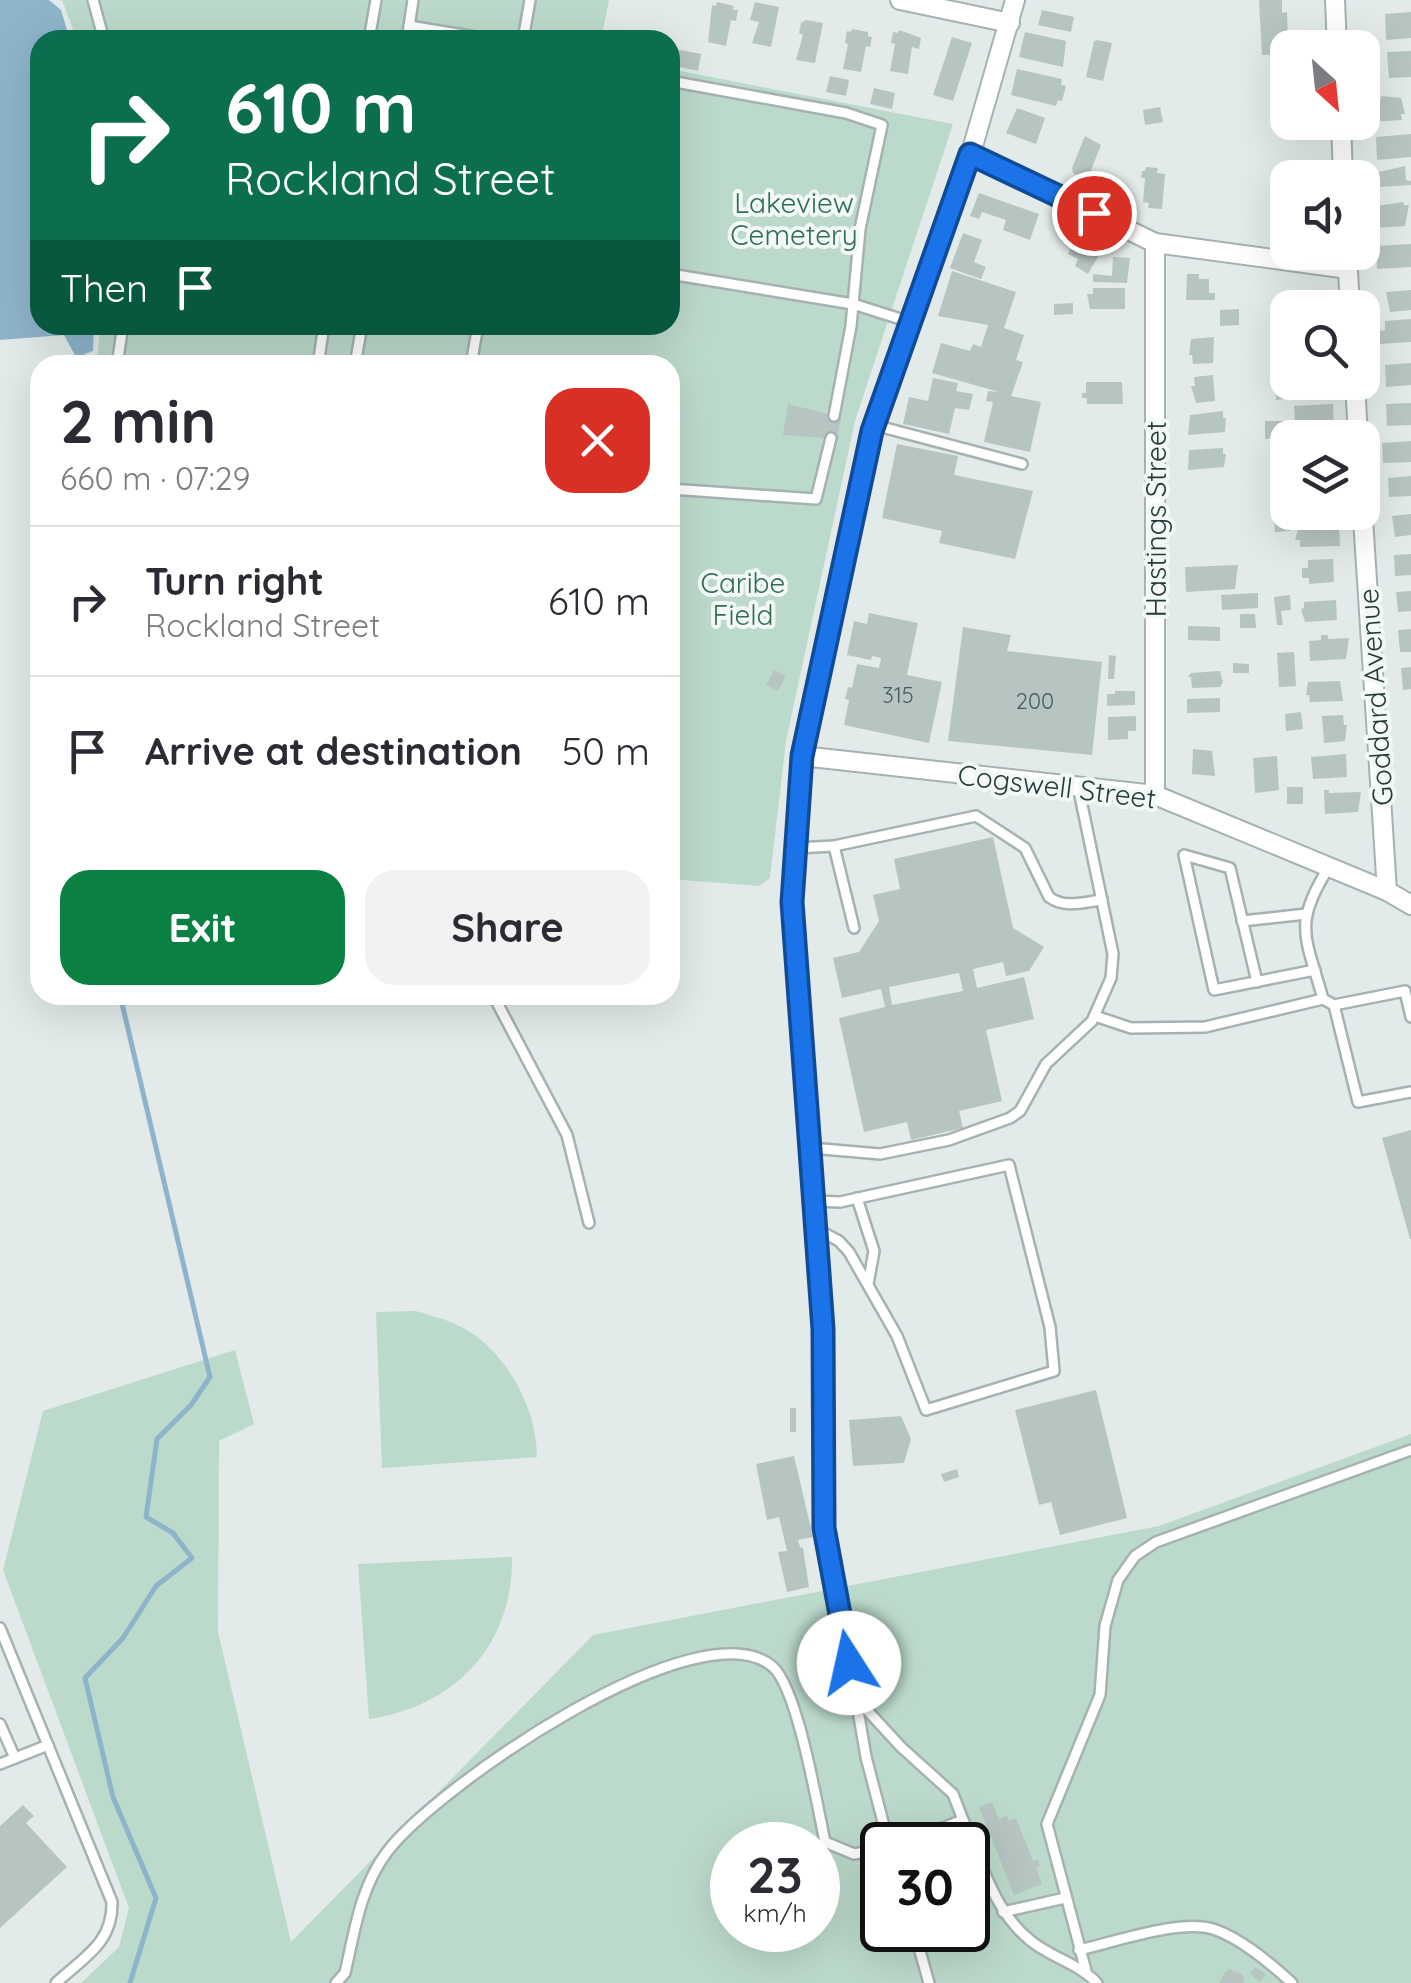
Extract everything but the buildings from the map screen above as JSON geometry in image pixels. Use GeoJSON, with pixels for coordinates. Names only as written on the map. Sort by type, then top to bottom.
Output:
{"type":"FeatureCollection","features":[{"type":"Feature","properties":{"kind":"street"},"geometry":{"type":"LineString","coordinates":[[900,0],[1010,22]]}},
{"type":"Feature","properties":{"kind":"street"},"geometry":{"type":"LineString","coordinates":[[855,1697],[824,1528],[823,1329],[792,902],[802,756],[874,425],[970,154],[1015,0]]}},
{"type":"Feature","properties":{"kind":"street"},"geometry":{"type":"LineString","coordinates":[[1335,0],[1336,30]]}},
{"type":"Feature","properties":{"kind":"street"},"geometry":{"type":"LineString","coordinates":[[970,154],[1155,243],[1270,254]]}},
{"type":"Feature","properties":{"kind":"street","name":"Hastings Street"},"geometry":{"type":"LineString","coordinates":[[1155,243],[1156,794]]}},
{"type":"Feature","properties":{"kind":"street","name":"Goddard Avenue"},"geometry":{"type":"LineString","coordinates":[[1364,530],[1387,891]]}},
{"type":"Feature","properties":{"kind":"street","name":"Cogswell Street"},"geometry":{"type":"LineString","coordinates":[[802,756],[1156,794],[1387,891],[1411,906]]}},
{"type":"Feature","properties":{"kind":"lane"},"geometry":{"type":"LineString","coordinates":[[92,0],[101,30]]}},
{"type":"Feature","properties":{"kind":"lane"},"geometry":{"type":"LineString","coordinates":[[371,30],[376,0]]}},
{"type":"Feature","properties":{"kind":"lane"},"geometry":{"type":"LineString","coordinates":[[408,30],[413,0]]}},
{"type":"Feature","properties":{"kind":"lane"},"geometry":{"type":"LineString","coordinates":[[526,30],[530,0]]}},
{"type":"Feature","properties":{"kind":"lane"},"geometry":{"type":"LineString","coordinates":[[409,26],[433,30]]}},
{"type":"Feature","properties":{"kind":"lane"},"geometry":{"type":"LineString","coordinates":[[680,83],[846,114],[882,125],[860,229],[834,416]]}},
{"type":"Feature","properties":{"kind":"lane"},"geometry":{"type":"LineString","coordinates":[[680,276],[852,304],[910,322]]}},
{"type":"Feature","properties":{"kind":"lane"},"geometry":{"type":"LineString","coordinates":[[874,425],[1022,464]]}},
{"type":"Feature","properties":{"kind":"lane"},"geometry":{"type":"LineString","coordinates":[[680,490],[816,498],[831,438]]}},
{"type":"Feature","properties":{"kind":"lane"},"geometry":{"type":"LineString","coordinates":[[811,1148],[880,1154],[949,1140],[1010,1118],[1020,1110],[1046,1064],[1095,1016],[1111,978],[1113,954],[1078,786]]}},
{"type":"Feature","properties":{"kind":"lane"},"geometry":{"type":"LineString","coordinates":[[796,848],[834,846],[976,816],[1025,848],[1049,897],[1056,902],[1102,900]]}},
{"type":"Feature","properties":{"kind":"lane"},"geometry":{"type":"LineString","coordinates":[[834,846],[854,928]]}},
{"type":"Feature","properties":{"kind":"lane"},"geometry":{"type":"LineString","coordinates":[[1257,982],[1230,868],[1184,855],[1214,990],[1257,982],[1316,970]]}},
{"type":"Feature","properties":{"kind":"lane"},"geometry":{"type":"LineString","coordinates":[[1329,867],[1302,924],[1323,998],[1334,1005],[1358,1102],[1411,1092]]}},
{"type":"Feature","properties":{"kind":"lane"},"geometry":{"type":"LineString","coordinates":[[1242,921],[1306,914]]}},
{"type":"Feature","properties":{"kind":"lane"},"geometry":{"type":"LineString","coordinates":[[1334,1005],[1408,990],[1411,1017]]}},
{"type":"Feature","properties":{"kind":"lane"},"geometry":{"type":"LineString","coordinates":[[1095,1016],[1131,1028],[1204,1027],[1323,998]]}},
{"type":"Feature","properties":{"kind":"lane"},"geometry":{"type":"LineString","coordinates":[[498,1005],[567,1135],[589,1223]]}},
{"type":"Feature","properties":{"kind":"lane"},"geometry":{"type":"LineString","coordinates":[[815,1201],[857,1198],[1009,1165],[1050,1327],[1054,1371],[926,1410],[898,1336],[849,1252],[839,1241],[816,1228]]}},
{"type":"Feature","properties":{"kind":"lane"},"geometry":{"type":"LineString","coordinates":[[857,1198],[874,1251],[868,1284]]}},
{"type":"Feature","properties":{"kind":"lane"},"geometry":{"type":"LineString","coordinates":[[1086,1972],[1047,1824],[1100,1695],[1105,1626],[1118,1580],[1134,1556],[1156,1542],[1411,1450]]}},
{"type":"Feature","properties":{"kind":"lane"},"geometry":{"type":"LineString","coordinates":[[0,1628],[112,1902],[113,1922],[107,1936],[56,1983]]}},
{"type":"Feature","properties":{"kind":"lane"},"geometry":{"type":"LineString","coordinates":[[336,1983],[345,1973],[366,1885],[389,1849],[430,1810],[524,1738],[599,1696],[670,1667],[722,1652],[751,1653],[776,1669],[792,1701],[825,1842],[860,1853]]}},
{"type":"Feature","properties":{"kind":"lane"},"geometry":{"type":"LineString","coordinates":[[855,1697],[901,1747],[953,1794],[1003,1912],[1032,1942],[1086,1972],[1097,1983]]}},
{"type":"Feature","properties":{"kind":"lane"},"geometry":{"type":"LineString","coordinates":[[855,1697],[883,1822]]}},
{"type":"Feature","properties":{"kind":"lane"},"geometry":{"type":"LineString","coordinates":[[0,1724],[15,1758]]}},
{"type":"Feature","properties":{"kind":"lane"},"geometry":{"type":"LineString","coordinates":[[0,1764],[48,1744]]}},
{"type":"Feature","properties":{"kind":"lane"},"geometry":{"type":"LineString","coordinates":[[958,1822],[963,1820]]}},
{"type":"Feature","properties":{"kind":"lane"},"geometry":{"type":"LineString","coordinates":[[1003,1912],[1064,1898]]}},
{"type":"Feature","properties":{"kind":"lane"},"geometry":{"type":"LineString","coordinates":[[1080,1950],[1151,1933],[1212,1929],[1233,1939],[1292,1983]]}},
{"type":"Feature","properties":{"kind":"lane"},"geometry":{"type":"LineString","coordinates":[[920,1952],[929,1983]]}},
{"type":"Feature","properties":{"kind":"green space"},"geometry":{"type":"Polygon","coordinates":[[[62,0],[609,0],[603,30],[73,30],[62,0]]]}},
{"type":"Feature","properties":{"kind":"green space","name":"Lakeview Cemetery"},"geometry":{"type":"Polygon","coordinates":[[[680,71],[953,124],[855,421],[786,741],[770,878],[759,886],[680,880],[680,355],[98,355],[99,335],[680,335],[680,71]]]}},
{"type":"Feature","properties":{"kind":"green space"},"geometry":{"type":"Polygon","coordinates":[[[416,1311],[471,1332],[501,1360],[531,1417],[537,1457],[382,1468],[376,1312],[416,1311]]]}},
{"type":"Feature","properties":{"kind":"green space"},"geometry":{"type":"Polygon","coordinates":[[[235,1350],[254,1424],[219,1441],[218,1632],[291,1942],[593,1635],[1159,1526],[1411,1434],[1411,1983],[81,1983],[119,1947],[129,1908],[3,1570],[43,1411],[235,1350]]]}},
{"type":"Feature","properties":{"kind":"green space"},"geometry":{"type":"Polygon","coordinates":[[[512,1557],[510,1589],[502,1618],[473,1667],[427,1701],[369,1719],[358,1564],[512,1557]]]}},
{"type":"Feature","properties":{"kind":"water"},"geometry":{"type":"Polygon","coordinates":[[[0,0],[49,0],[61,10],[67,30],[30,30],[30,335],[64,335],[0,340],[0,0]]]}},
{"type":"Feature","properties":{"kind":"water"},"geometry":{"type":"Polygon","coordinates":[[[64,335],[94,335],[93,351],[75,355],[64,335]]]}},
{"type":"Feature","properties":{"kind":"waterway"},"geometry":{"type":"LineString","coordinates":[[82,349],[82,355]]}},
{"type":"Feature","properties":{"kind":"waterway"},"geometry":{"type":"LineString","coordinates":[[122,1005],[210,1377],[191,1405],[157,1439],[146,1517],[173,1533],[192,1558],[156,1586],[123,1638],[85,1678],[113,1797],[156,1898],[130,1983]]}},
{"type":"Feature","properties":{"kind":"route"},"geometry":{"type":"LineString","coordinates":[[849,1663],[824,1528],[823,1329],[792,902],[802,756],[872,431],[970,154],[1094,213]]}},
{"type":"Feature","properties":{"kind":"park label","name":"Caribe Field"},"geometry":{"type":"Point","coordinates":[743,598]}}]}
